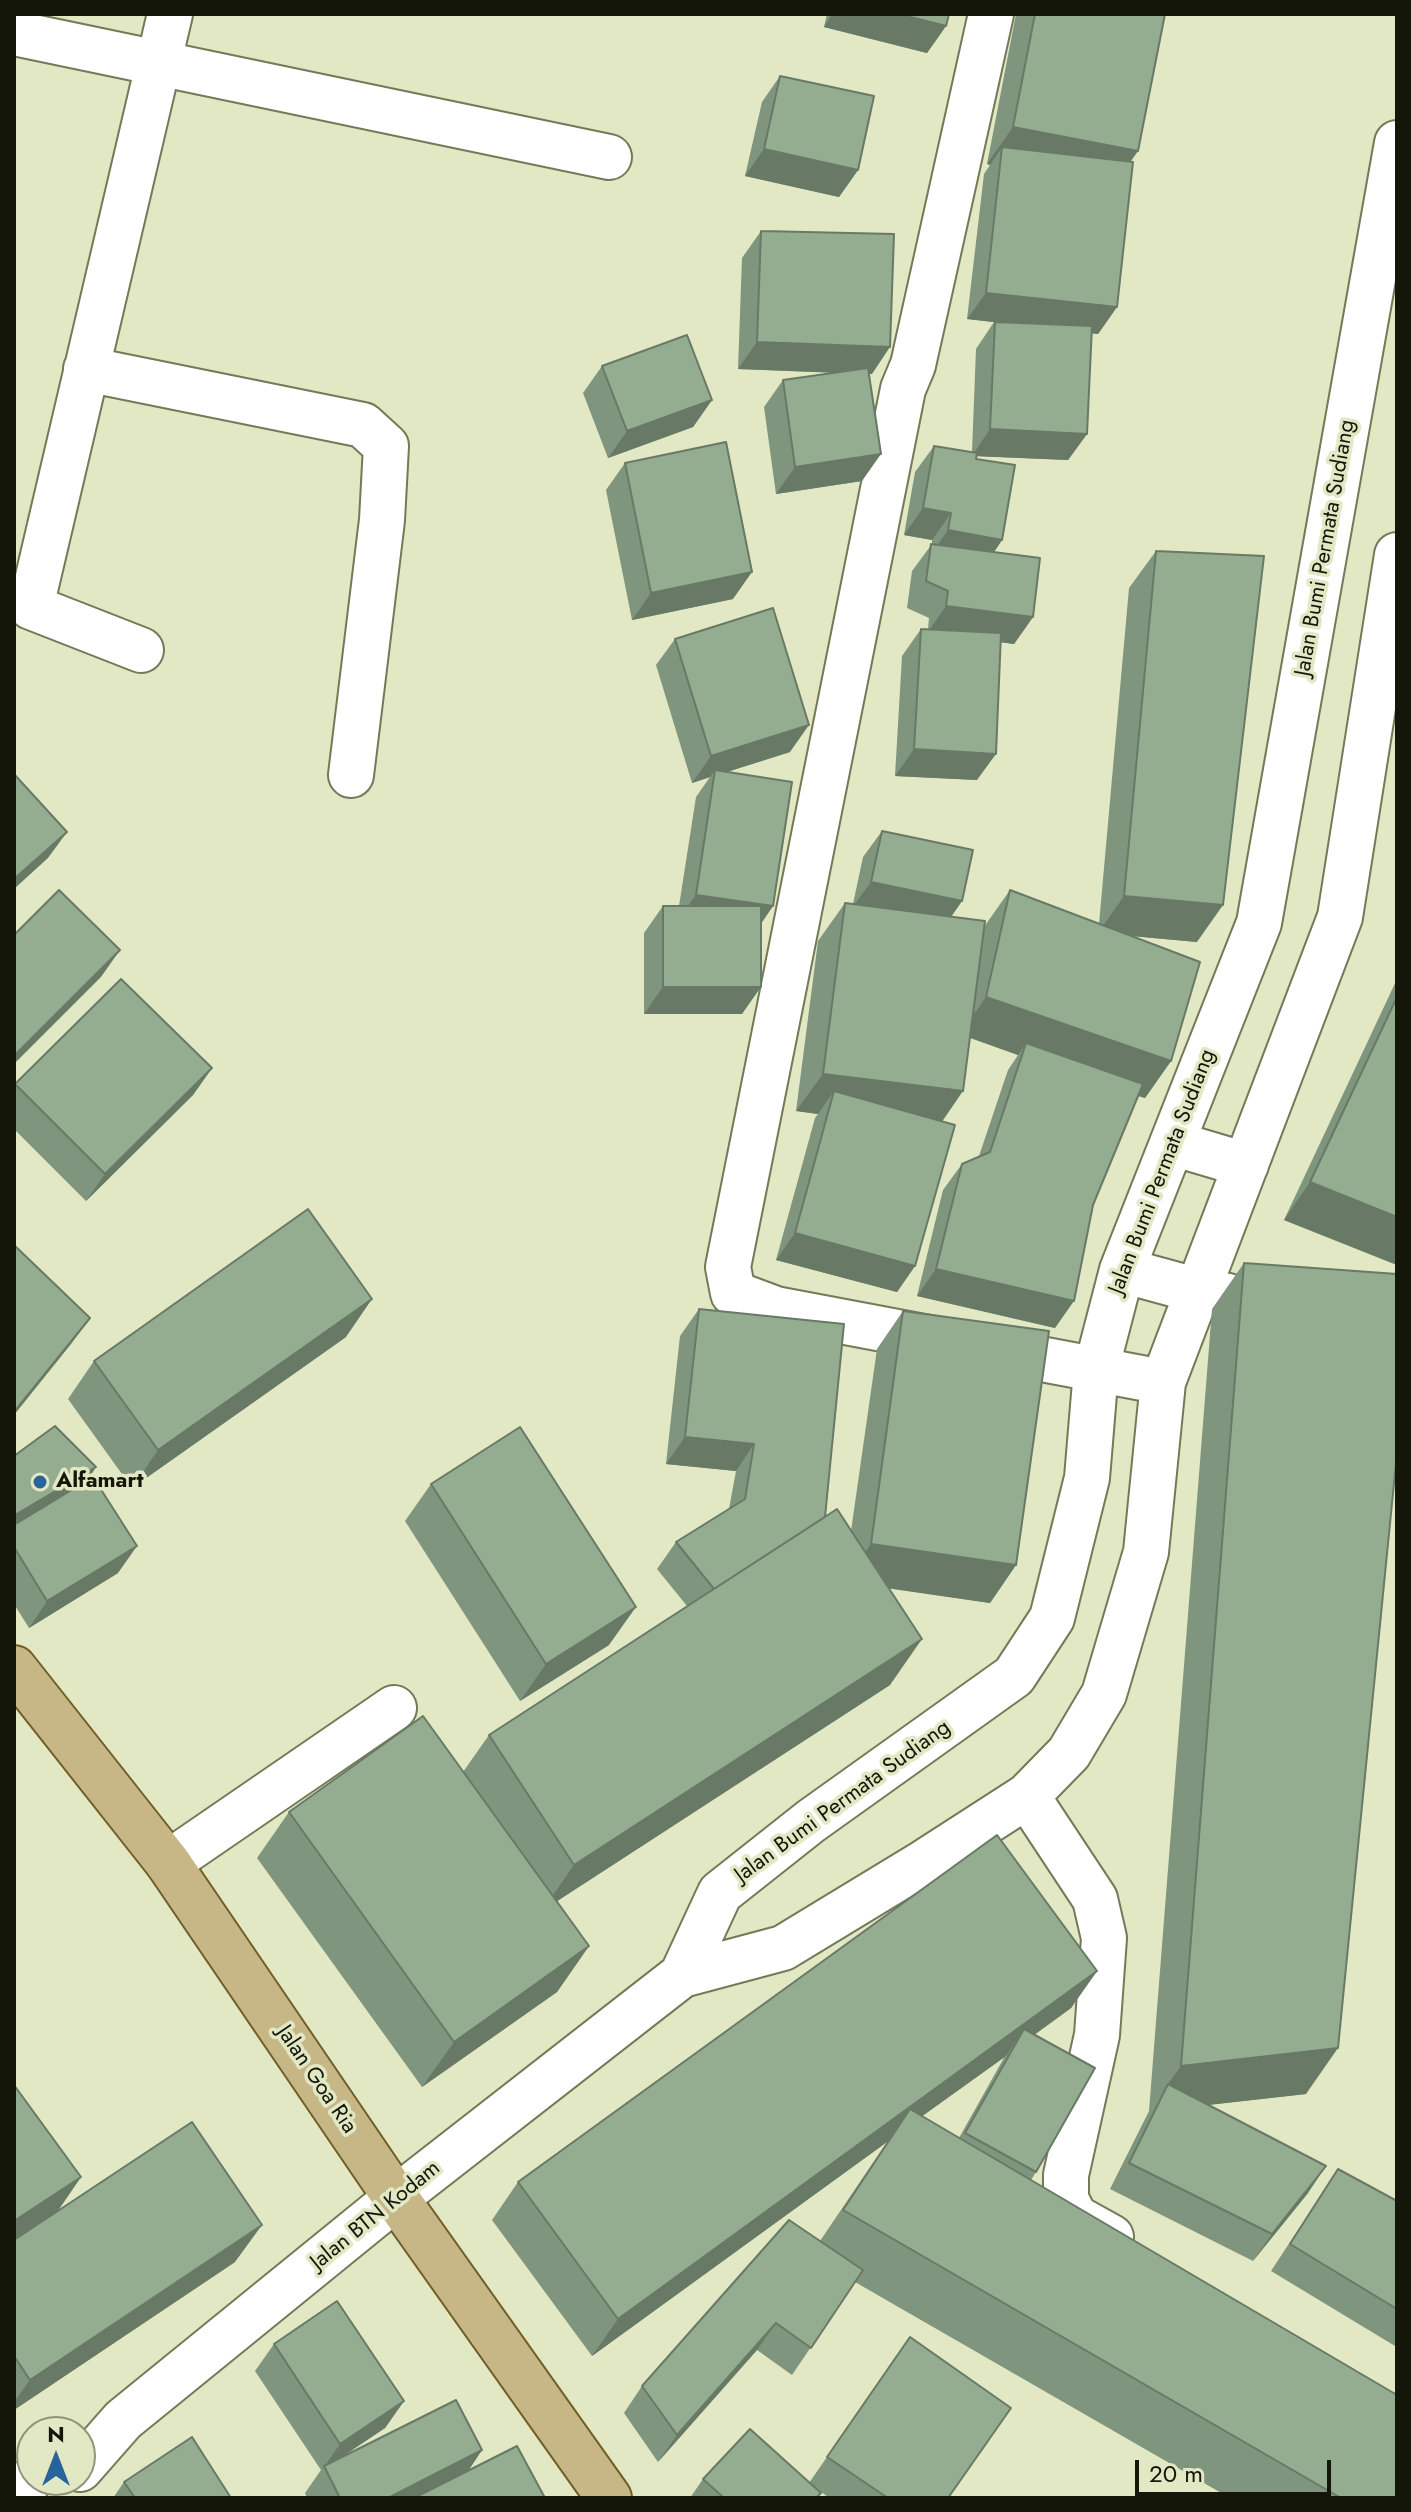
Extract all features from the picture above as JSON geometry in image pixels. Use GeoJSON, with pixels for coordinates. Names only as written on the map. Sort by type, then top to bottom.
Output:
{"type":"FeatureCollection","features":[{"type":"Feature","properties":{"kind":"main road","name":"Jalan Goa Ria"},"geometry":{"type":"LineString","coordinates":[[14,1668],[168,1863],[396,2198],[609,2498]]}},
{"type":"Feature","properties":{"kind":"street"},"geometry":{"type":"LineString","coordinates":[[141,650],[22,604],[86,369],[170,14]]}},
{"type":"Feature","properties":{"kind":"street"},"geometry":{"type":"LineString","coordinates":[[991,14],[913,365],[903,389],[728,1267],[733,1293],[764,1305],[1163,1382]]}},
{"type":"Feature","properties":{"kind":"street"},"geometry":{"type":"LineString","coordinates":[[14,33],[609,157]]}},
{"type":"Feature","properties":{"kind":"street","name":"Jalan Bumi Permata Sudiang"},"geometry":{"type":"LineString","coordinates":[[682,1975],[720,1893],[811,1821],[1014,1676],[1052,1618],[1087,1478],[1096,1370],[1122,1270],[1259,923],[1397,143]]}},
{"type":"Feature","properties":{"kind":"street"},"geometry":{"type":"LineString","coordinates":[[86,369],[363,425],[386,446],[382,520],[351,775]]}},
{"type":"Feature","properties":{"kind":"street"},"geometry":{"type":"LineString","coordinates":[[682,1975],[783,1948],[1027,1796],[1069,1753],[1104,1694],[1146,1552],[1163,1382],[1340,917],[1397,555]]}},
{"type":"Feature","properties":{"kind":"street"},"geometry":{"type":"LineString","coordinates":[[1172,1143],[1246,1165]]}},
{"type":"Feature","properties":{"kind":"street"},"geometry":{"type":"LineString","coordinates":[[1122,1270],[1199,1291],[1260,1300]]}},
{"type":"Feature","properties":{"kind":"street"},"geometry":{"type":"LineString","coordinates":[[168,1863],[394,1708]]}},
{"type":"Feature","properties":{"kind":"street"},"geometry":{"type":"LineString","coordinates":[[1027,1796],[1095,1899],[1104,1938],[1097,2035],[1066,2175],[1066,2199],[1075,2217],[1142,2255]]}},
{"type":"Feature","properties":{"kind":"street","name":"Jalan BTN Kodam"},"geometry":{"type":"LineString","coordinates":[[96,2451],[123,2420],[396,2198],[682,1975]]}},
{"type":"Feature","properties":{"kind":"street"},"geometry":{"type":"LineString","coordinates":[[14,2485],[24,2498]]}},
{"type":"Feature","properties":{"kind":"building"},"geometry":{"type":"Polygon","coordinates":[[[899,14],[949,14],[946,26],[899,14]]]}},
{"type":"Feature","properties":{"kind":"building"},"geometry":{"type":"Polygon","coordinates":[[[1035,14],[1165,14],[1138,151],[1013,127],[1035,14]]]}},
{"type":"Feature","properties":{"kind":"building"},"geometry":{"type":"Polygon","coordinates":[[[780,76],[874,96],[858,170],[764,149],[780,76]]]}},
{"type":"Feature","properties":{"kind":"building"},"geometry":{"type":"Polygon","coordinates":[[[1002,147],[1133,162],[1117,307],[986,293],[1002,147]]]}},
{"type":"Feature","properties":{"kind":"building"},"geometry":{"type":"Polygon","coordinates":[[[761,231],[894,234],[890,347],[757,342],[761,231]]]}},
{"type":"Feature","properties":{"kind":"building"},"geometry":{"type":"Polygon","coordinates":[[[995,322],[1092,326],[1087,434],[990,429],[995,322]]]}},
{"type":"Feature","properties":{"kind":"building"},"geometry":{"type":"Polygon","coordinates":[[[687,335],[712,400],[627,431],[602,366],[687,335]]]}},
{"type":"Feature","properties":{"kind":"building"},"geometry":{"type":"Polygon","coordinates":[[[868,368],[881,454],[795,467],[783,380],[868,368]]]}},
{"type":"Feature","properties":{"kind":"building"},"geometry":{"type":"Polygon","coordinates":[[[726,442],[752,572],[651,593],[625,463],[726,442]]]}},
{"type":"Feature","properties":{"kind":"building"},"geometry":{"type":"Polygon","coordinates":[[[934,446],[977,453],[976,459],[1015,465],[1002,540],[948,530],[951,513],[923,508],[934,446]]]}},
{"type":"Feature","properties":{"kind":"building"},"geometry":{"type":"Polygon","coordinates":[[[931,544],[1040,558],[1033,617],[946,606],[948,591],[926,581],[931,544]]]}},
{"type":"Feature","properties":{"kind":"building"},"geometry":{"type":"Polygon","coordinates":[[[1156,551],[1264,556],[1223,905],[1124,896],[1156,551]]]}},
{"type":"Feature","properties":{"kind":"building"},"geometry":{"type":"Polygon","coordinates":[[[773,608],[809,725],[711,756],[675,639],[773,608]]]}},
{"type":"Feature","properties":{"kind":"building"},"geometry":{"type":"Polygon","coordinates":[[[921,629],[1001,633],[996,754],[914,749],[921,629]]]}},
{"type":"Feature","properties":{"kind":"building"},"geometry":{"type":"Polygon","coordinates":[[[715,770],[792,782],[773,906],[696,895],[715,770]]]}},
{"type":"Feature","properties":{"kind":"building"},"geometry":{"type":"Polygon","coordinates":[[[14,774],[67,832],[14,879],[14,774]]]}},
{"type":"Feature","properties":{"kind":"building"},"geometry":{"type":"Polygon","coordinates":[[[882,831],[973,850],[962,901],[871,882],[882,831]]]}},
{"type":"Feature","properties":{"kind":"building"},"geometry":{"type":"Polygon","coordinates":[[[59,890],[120,950],[14,1056],[14,935],[59,890]]]}},
{"type":"Feature","properties":{"kind":"building"},"geometry":{"type":"Polygon","coordinates":[[[1010,890],[1200,962],[1171,1061],[986,997],[1010,890]]]}},
{"type":"Feature","properties":{"kind":"building"},"geometry":{"type":"Polygon","coordinates":[[[845,903],[985,921],[963,1091],[823,1074],[845,903]]]}},
{"type":"Feature","properties":{"kind":"building"},"geometry":{"type":"Polygon","coordinates":[[[663,906],[761,906],[761,987],[663,987],[663,906]]]}},
{"type":"Feature","properties":{"kind":"building"},"geometry":{"type":"Polygon","coordinates":[[[121,979],[212,1068],[105,1174],[15,1084],[121,979]]]}},
{"type":"Feature","properties":{"kind":"building"},"geometry":{"type":"Polygon","coordinates":[[[1397,997],[1397,1217],[1310,1182],[1397,997]]]}},
{"type":"Feature","properties":{"kind":"building"},"geometry":{"type":"Polygon","coordinates":[[[1026,1043],[1143,1084],[1093,1205],[1074,1301],[936,1269],[962,1164],[990,1152],[1026,1043]]]}},
{"type":"Feature","properties":{"kind":"building"},"geometry":{"type":"Polygon","coordinates":[[[834,1091],[955,1125],[915,1266],[795,1233],[834,1091]]]}},
{"type":"Feature","properties":{"kind":"building"},"geometry":{"type":"Polygon","coordinates":[[[308,1209],[372,1299],[158,1450],[94,1361],[308,1209]]]}},
{"type":"Feature","properties":{"kind":"building"},"geometry":{"type":"Polygon","coordinates":[[[14,1245],[90,1318],[14,1412],[14,1245]]]}},
{"type":"Feature","properties":{"kind":"building"},"geometry":{"type":"Polygon","coordinates":[[[1244,1263],[1397,1274],[1397,1453],[1338,2048],[1181,2066],[1244,1263]]]}},
{"type":"Feature","properties":{"kind":"building"},"geometry":{"type":"Polygon","coordinates":[[[699,1309],[844,1324],[825,1517],[714,1589],[676,1542],[745,1499],[754,1444],[685,1437],[699,1309]]]}},
{"type":"Feature","properties":{"kind":"building"},"geometry":{"type":"Polygon","coordinates":[[[903,1311],[1049,1331],[1016,1565],[871,1544],[903,1311]]]}},
{"type":"Feature","properties":{"kind":"building"},"geometry":{"type":"Polygon","coordinates":[[[55,1426],[96,1467],[15,1515],[14,1456],[55,1426]]]}},
{"type":"Feature","properties":{"kind":"building"},"geometry":{"type":"Polygon","coordinates":[[[520,1427],[636,1607],[546,1664],[431,1484],[520,1427]]]}},
{"type":"Feature","properties":{"kind":"building"},"geometry":{"type":"Polygon","coordinates":[[[93,1477],[137,1546],[47,1601],[14,1547],[14,1525],[93,1477]]]}},
{"type":"Feature","properties":{"kind":"building"},"geometry":{"type":"Polygon","coordinates":[[[837,1509],[922,1639],[574,1865],[489,1735],[837,1509]]]}},
{"type":"Feature","properties":{"kind":"building"},"geometry":{"type":"Polygon","coordinates":[[[423,1716],[589,1946],[454,2042],[289,1812],[423,1716]]]}},
{"type":"Feature","properties":{"kind":"building"},"geometry":{"type":"Polygon","coordinates":[[[997,1835],[1097,1971],[618,2319],[518,2182],[997,1835]]]}},
{"type":"Feature","properties":{"kind":"building"},"geometry":{"type":"Polygon","coordinates":[[[1024,2029],[1095,2068],[1036,2172],[965,2133],[1024,2029]]]}},
{"type":"Feature","properties":{"kind":"building"},"geometry":{"type":"Polygon","coordinates":[[[1168,2084],[1326,2166],[1272,2234],[1129,2163],[1168,2084]]]}},
{"type":"Feature","properties":{"kind":"building"},"geometry":{"type":"Polygon","coordinates":[[[14,2085],[81,2177],[14,2221],[14,2085]]]}},
{"type":"Feature","properties":{"kind":"building"},"geometry":{"type":"Polygon","coordinates":[[[910,2109],[1397,2395],[1397,2498],[1341,2498],[843,2210],[910,2109]]]}},
{"type":"Feature","properties":{"kind":"building"},"geometry":{"type":"Polygon","coordinates":[[[192,2122],[262,2225],[30,2380],[14,2356],[14,2240],[192,2122]]]}},
{"type":"Feature","properties":{"kind":"building"},"geometry":{"type":"Polygon","coordinates":[[[1338,2169],[1397,2201],[1397,2309],[1290,2244],[1338,2169]]]}},
{"type":"Feature","properties":{"kind":"building"},"geometry":{"type":"Polygon","coordinates":[[[789,2220],[863,2270],[811,2348],[776,2323],[677,2435],[642,2386],[789,2220]]]}},
{"type":"Feature","properties":{"kind":"building"},"geometry":{"type":"Polygon","coordinates":[[[337,2301],[404,2401],[340,2444],[274,2344],[337,2301]]]}},
{"type":"Feature","properties":{"kind":"building"},"geometry":{"type":"Polygon","coordinates":[[[910,2337],[1011,2408],[948,2498],[888,2498],[827,2457],[910,2337]]]}},
{"type":"Feature","properties":{"kind":"building"},"geometry":{"type":"Polygon","coordinates":[[[456,2400],[482,2450],[388,2498],[340,2498],[324,2466],[456,2400]]]}},
{"type":"Feature","properties":{"kind":"building"},"geometry":{"type":"Polygon","coordinates":[[[750,2429],[821,2493],[816,2498],[724,2498],[703,2479],[750,2429]]]}},
{"type":"Feature","properties":{"kind":"building"},"geometry":{"type":"Polygon","coordinates":[[[192,2437],[231,2498],[135,2498],[124,2482],[192,2437]]]}},
{"type":"Feature","properties":{"kind":"building"},"geometry":{"type":"Polygon","coordinates":[[[517,2446],[545,2498],[414,2498],[517,2446]]]}},
{"type":"Feature","properties":{"kind":"place","name":"Alfamart"},"geometry":{"type":"Point","coordinates":[40,1482]}}]}
